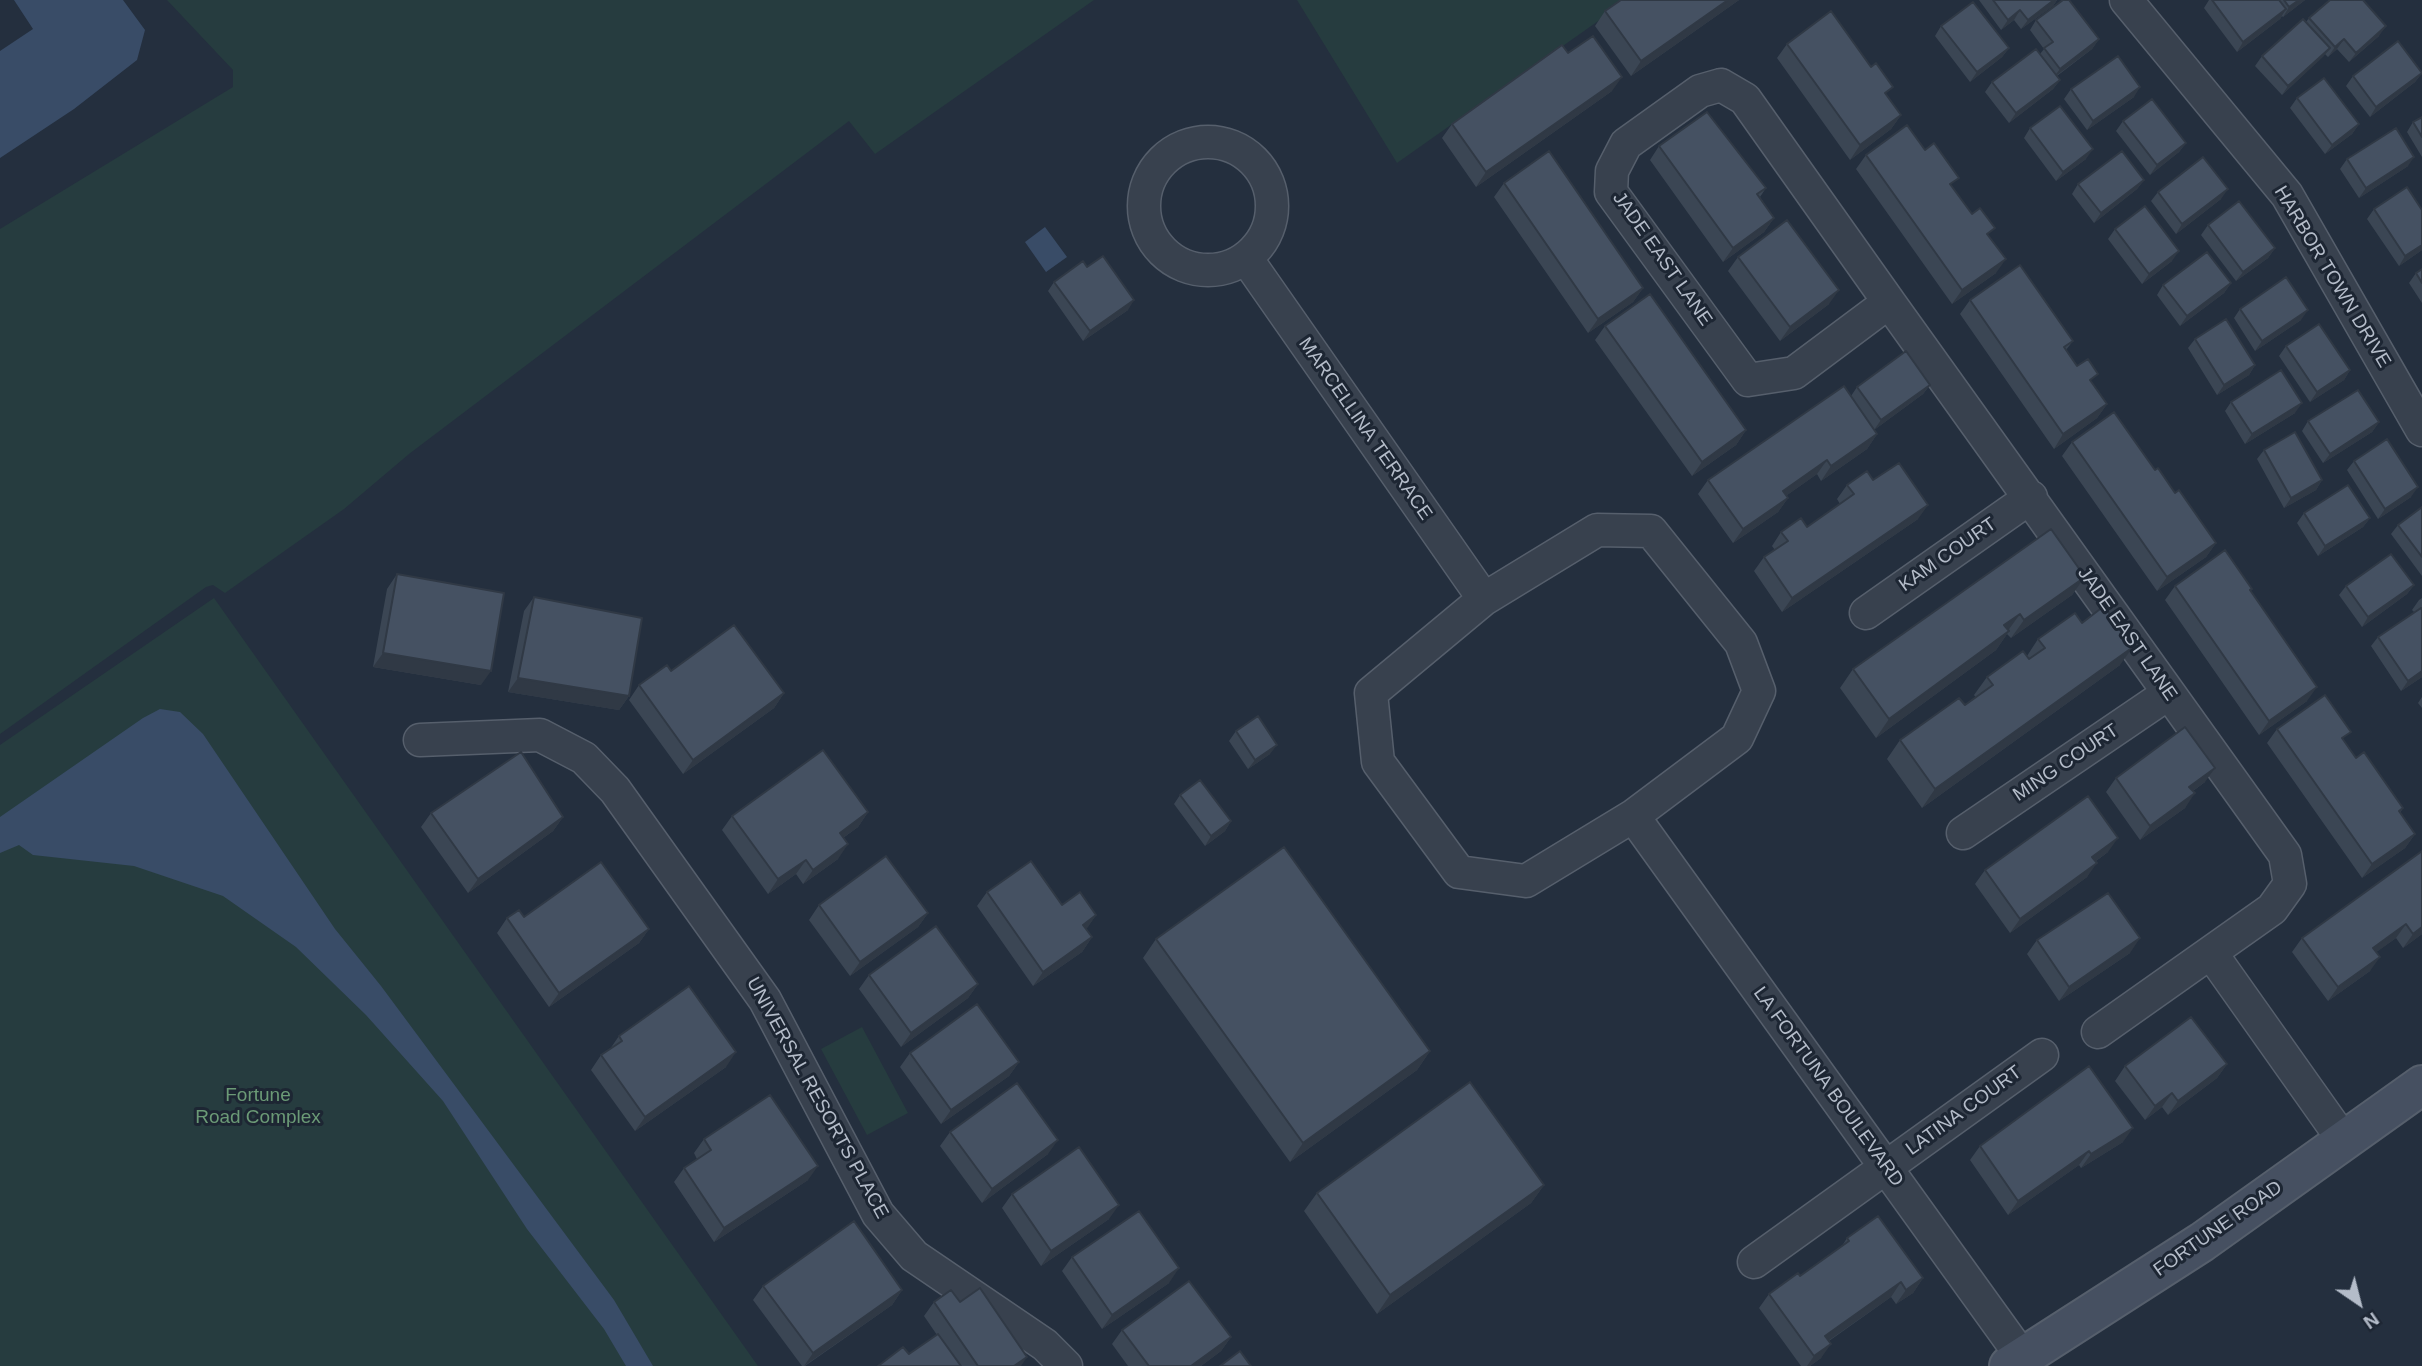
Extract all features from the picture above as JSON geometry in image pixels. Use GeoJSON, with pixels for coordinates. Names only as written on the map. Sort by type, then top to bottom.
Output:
{"type":"FeatureCollection","features":[{"type":"Feature","properties":{"kind":"street","name":"HARBOR TOWN DRIVE"},"geometry":{"type":"LineString","coordinates":[[2126,0],[2287,195],[2422,430]]}},
{"type":"Feature","properties":{"kind":"street","name":"JADE EAST LANE"},"geometry":{"type":"LineString","coordinates":[[1889,302],[1794,373],[1748,380],[1611,192],[1612,171],[1626,144],[1700,91],[1721,85],[1745,99],[2285,855],[2290,884],[2272,909],[2098,1032]]}},
{"type":"Feature","properties":{"kind":"street"},"geometry":{"type":"LineString","coordinates":[[1206,142],[1227,144],[1245,153],[1260,167],[1269,185],[1273,205],[1270,225],[1261,244],[1246,258],[1226,268],[1204,271],[1182,266],[1164,254],[1150,236],[1144,215],[1145,192],[1154,172],[1168,155],[1186,145],[1206,142]]}},
{"type":"Feature","properties":{"kind":"street","name":"MARCELLINA TERRACE"},"geometry":{"type":"LineString","coordinates":[[1246,258],[1484,599]]}},
{"type":"Feature","properties":{"kind":"street","name":"KAM COURT"},"geometry":{"type":"LineString","coordinates":[[1866,613],[2031,497]]}},
{"type":"Feature","properties":{"kind":"street"},"geometry":{"type":"LineString","coordinates":[[1597,530],[1651,531],[1741,643],[1759,691],[1737,738],[1633,816],[1526,881],[1458,872],[1378,762],[1371,693],[1484,599],[1597,530]]}},
{"type":"Feature","properties":{"kind":"street","name":"MING COURT"},"geometry":{"type":"LineString","coordinates":[[1963,833],[2169,693]]}},
{"type":"Feature","properties":{"kind":"street","name":"UNIVERSAL RESORTS PLACE"},"geometry":{"type":"LineString","coordinates":[[420,740],[540,735],[584,758],[615,790],[765,1000],[878,1214],[915,1256],[1045,1345],[1066,1366]]}},
{"type":"Feature","properties":{"kind":"street","name":"LA FORTUNA BOULEVARD"},"geometry":{"type":"LineString","coordinates":[[1633,816],[1886,1168],[2016,1362]]}},
{"type":"Feature","properties":{"kind":"street"},"geometry":{"type":"LineString","coordinates":[[2211,953],[2344,1141]]}},
{"type":"Feature","properties":{"kind":"street","name":"LATINA COURT"},"geometry":{"type":"LineString","coordinates":[[1754,1262],[2042,1055]]}},
{"type":"Feature","properties":{"kind":"street","name":"FORTUNE ROAD"},"geometry":{"type":"LineString","coordinates":[[2016,1362],[2202,1242],[2422,1085]]}},
{"type":"Feature","properties":{"kind":"green space"},"geometry":{"type":"Polygon","coordinates":[[[167,0],[1094,0],[875,154],[849,121],[409,454],[344,509],[225,593],[213,585],[206,587],[0,734],[0,229],[233,87],[233,70],[167,0]]]}},
{"type":"Feature","properties":{"kind":"green space"},"geometry":{"type":"Polygon","coordinates":[[[1297,0],[1628,0],[1397,163],[1297,0]]]}},
{"type":"Feature","properties":{"kind":"green space","name":"Fortune Road Complex"},"geometry":{"type":"Polygon","coordinates":[[[214,598],[758,1366],[0,1366],[0,745],[214,598]]]}},
{"type":"Feature","properties":{"kind":"green space"},"geometry":{"type":"Polygon","coordinates":[[[862,1027],[908,1113],[867,1135],[821,1049],[862,1027]]]}},
{"type":"Feature","properties":{"kind":"water"},"geometry":{"type":"Polygon","coordinates":[[[14,0],[123,0],[145,30],[137,60],[74,109],[0,158],[0,51],[33,29],[14,0]]]}},
{"type":"Feature","properties":{"kind":"water"},"geometry":{"type":"Polygon","coordinates":[[[1045,227],[1067,257],[1046,272],[1025,242],[1045,227]]]}},
{"type":"Feature","properties":{"kind":"water"},"geometry":{"type":"Polygon","coordinates":[[[160,709],[180,712],[203,734],[335,929],[381,986],[614,1300],[653,1366],[626,1366],[604,1329],[527,1229],[443,1101],[366,1015],[296,947],[223,896],[134,866],[33,855],[19,845],[0,853],[0,817],[160,709]]]}},
{"type":"Feature","properties":{"kind":"building"},"geometry":{"type":"Polygon","coordinates":[[[1621,0],[1728,0],[1641,61],[1605,11],[1621,0]]]}},
{"type":"Feature","properties":{"kind":"building"},"geometry":{"type":"Polygon","coordinates":[[[1993,0],[2054,0],[2028,20],[2020,10],[2008,20],[1993,0]]]}},
{"type":"Feature","properties":{"kind":"building"},"geometry":{"type":"Polygon","coordinates":[[[2063,0],[2069,0],[2099,39],[2060,69],[2044,48],[2053,42],[2036,20],[2063,0]]]}},
{"type":"Feature","properties":{"kind":"building"},"geometry":{"type":"Polygon","coordinates":[[[2212,0],[2279,0],[2286,9],[2243,42],[2212,0]]]}},
{"type":"Feature","properties":{"kind":"building"},"geometry":{"type":"Polygon","coordinates":[[[2284,0],[2299,0],[2289,7],[2284,0]]]}},
{"type":"Feature","properties":{"kind":"building"},"geometry":{"type":"Polygon","coordinates":[[[2330,0],[2363,0],[2386,26],[2356,53],[2344,39],[2335,47],[2309,18],[2330,0]]]}},
{"type":"Feature","properties":{"kind":"building"},"geometry":{"type":"Polygon","coordinates":[[[1973,2],[2009,48],[1977,72],[1941,26],[1973,2]]]}},
{"type":"Feature","properties":{"kind":"building"},"geometry":{"type":"Polygon","coordinates":[[[1831,11],[1871,67],[1876,63],[1893,87],[1885,93],[1901,115],[1860,145],[1787,44],[1831,11]]]}},
{"type":"Feature","properties":{"kind":"building"},"geometry":{"type":"Polygon","coordinates":[[[2303,19],[2330,48],[2288,86],[2262,56],[2303,19]]]}},
{"type":"Feature","properties":{"kind":"building"},"geometry":{"type":"Polygon","coordinates":[[[1593,36],[1622,77],[1486,172],[1452,124],[1562,45],[1568,53],[1593,36]]]}},
{"type":"Feature","properties":{"kind":"building"},"geometry":{"type":"Polygon","coordinates":[[[2398,41],[2422,73],[2376,107],[2353,76],[2398,41]]]}},
{"type":"Feature","properties":{"kind":"building"},"geometry":{"type":"Polygon","coordinates":[[[2036,49],[2060,80],[2016,113],[1992,82],[2036,49]]]}},
{"type":"Feature","properties":{"kind":"building"},"geometry":{"type":"Polygon","coordinates":[[[2118,56],[2140,87],[2093,121],[2071,89],[2118,56]]]}},
{"type":"Feature","properties":{"kind":"building"},"geometry":{"type":"Polygon","coordinates":[[[2324,78],[2359,124],[2332,145],[2297,98],[2324,78]]]}},
{"type":"Feature","properties":{"kind":"building"},"geometry":{"type":"Polygon","coordinates":[[[2152,99],[2186,143],[2157,165],[2123,121],[2152,99]]]}},
{"type":"Feature","properties":{"kind":"building"},"geometry":{"type":"Polygon","coordinates":[[[2060,106],[2093,149],[2063,172],[2030,128],[2060,106]]]}},
{"type":"Feature","properties":{"kind":"building"},"geometry":{"type":"Polygon","coordinates":[[[1707,112],[1766,188],[1757,194],[1774,218],[1733,248],[1659,146],[1707,112]]]}},
{"type":"Feature","properties":{"kind":"building"},"geometry":{"type":"Polygon","coordinates":[[[2422,117],[2422,137],[2413,122],[2422,117]]]}},
{"type":"Feature","properties":{"kind":"building"},"geometry":{"type":"Polygon","coordinates":[[[1907,125],[1925,150],[1934,143],[1959,178],[1950,184],[1972,214],[1980,208],[1995,228],[1987,234],[2006,259],[1962,290],[1866,155],[1907,125]]]}},
{"type":"Feature","properties":{"kind":"building"},"geometry":{"type":"Polygon","coordinates":[[[2396,128],[2414,157],[2366,188],[2347,159],[2396,128]]]}},
{"type":"Feature","properties":{"kind":"building"},"geometry":{"type":"Polygon","coordinates":[[[1549,151],[1643,288],[1598,319],[1504,183],[1549,151]]]}},
{"type":"Feature","properties":{"kind":"building"},"geometry":{"type":"Polygon","coordinates":[[[2122,151],[2144,180],[2101,213],[2078,184],[2122,151]]]}},
{"type":"Feature","properties":{"kind":"building"},"geometry":{"type":"Polygon","coordinates":[[[2203,157],[2228,189],[2182,224],[2158,192],[2203,157]]]}},
{"type":"Feature","properties":{"kind":"building"},"geometry":{"type":"Polygon","coordinates":[[[2407,187],[2422,210],[2422,245],[2405,256],[2374,209],[2407,187]]]}},
{"type":"Feature","properties":{"kind":"building"},"geometry":{"type":"Polygon","coordinates":[[[2239,201],[2275,248],[2243,272],[2208,225],[2239,201]]]}},
{"type":"Feature","properties":{"kind":"building"},"geometry":{"type":"Polygon","coordinates":[[[2145,206],[2179,251],[2149,274],[2115,229],[2145,206]]]}},
{"type":"Feature","properties":{"kind":"building"},"geometry":{"type":"Polygon","coordinates":[[[1787,220],[1839,290],[1790,327],[1738,257],[1787,220]]]}},
{"type":"Feature","properties":{"kind":"building"},"geometry":{"type":"Polygon","coordinates":[[[2207,252],[2231,283],[2187,316],[2163,285],[2207,252]]]}},
{"type":"Feature","properties":{"kind":"building"},"geometry":{"type":"Polygon","coordinates":[[[1103,256],[1134,300],[1090,331],[1054,282],[1083,261],[1087,267],[1103,256]]]}},
{"type":"Feature","properties":{"kind":"building"},"geometry":{"type":"Polygon","coordinates":[[[2020,265],[2073,341],[2064,347],[2077,366],[2088,359],[2098,374],[2090,380],[2107,404],[2063,434],[1970,300],[2020,265]]]}},
{"type":"Feature","properties":{"kind":"building"},"geometry":{"type":"Polygon","coordinates":[[[2422,269],[2422,283],[2416,273],[2422,269]]]}},
{"type":"Feature","properties":{"kind":"building"},"geometry":{"type":"Polygon","coordinates":[[[2286,277],[2308,310],[2262,341],[2240,309],[2286,277]]]}},
{"type":"Feature","properties":{"kind":"building"},"geometry":{"type":"Polygon","coordinates":[[[1650,294],[1746,430],[1702,462],[1605,326],[1650,294]]]}},
{"type":"Feature","properties":{"kind":"building"},"geometry":{"type":"Polygon","coordinates":[[[2226,319],[2255,365],[2224,385],[2195,339],[2226,319]]]}},
{"type":"Feature","properties":{"kind":"building"},"geometry":{"type":"Polygon","coordinates":[[[2319,324],[2350,370],[2317,392],[2286,346],[2319,324]]]}},
{"type":"Feature","properties":{"kind":"building"},"geometry":{"type":"Polygon","coordinates":[[[1906,351],[1930,385],[1881,420],[1857,387],[1906,351]]]}},
{"type":"Feature","properties":{"kind":"building"},"geometry":{"type":"Polygon","coordinates":[[[2281,370],[2302,403],[2252,434],[2231,402],[2281,370]]]}},
{"type":"Feature","properties":{"kind":"building"},"geometry":{"type":"Polygon","coordinates":[[[1844,386],[1877,434],[1831,466],[1827,460],[1783,491],[1788,498],[1743,529],[1708,480],[1844,386]]]}},
{"type":"Feature","properties":{"kind":"building"},"geometry":{"type":"Polygon","coordinates":[[[2358,390],[2379,422],[2330,454],[2308,421],[2358,390]]]}},
{"type":"Feature","properties":{"kind":"building"},"geometry":{"type":"Polygon","coordinates":[[[2114,412],[2155,470],[2158,468],[2175,493],[2179,490],[2216,543],[2167,577],[2072,442],[2114,412]]]}},
{"type":"Feature","properties":{"kind":"building"},"geometry":{"type":"Polygon","coordinates":[[[2295,432],[2322,480],[2291,498],[2264,450],[2295,432]]]}},
{"type":"Feature","properties":{"kind":"building"},"geometry":{"type":"Polygon","coordinates":[[[2387,439],[2418,487],[2385,509],[2354,461],[2387,439]]]}},
{"type":"Feature","properties":{"kind":"building"},"geometry":{"type":"Polygon","coordinates":[[[1899,463],[1928,505],[1792,598],[1764,557],[1788,541],[1781,532],[1801,518],[1807,527],[1854,494],[1847,485],[1867,471],[1873,480],[1899,463]]]}},
{"type":"Feature","properties":{"kind":"building"},"geometry":{"type":"Polygon","coordinates":[[[2348,485],[2370,518],[2325,546],[2304,513],[2348,485]]]}},
{"type":"Feature","properties":{"kind":"building"},"geometry":{"type":"Polygon","coordinates":[[[2422,507],[2422,557],[2398,525],[2422,507]]]}},
{"type":"Feature","properties":{"kind":"building"},"geometry":{"type":"Polygon","coordinates":[[[2051,529],[2085,577],[2024,620],[2020,614],[2004,625],[2009,631],[1889,719],[1853,669],[2051,529]]]}},
{"type":"Feature","properties":{"kind":"building"},"geometry":{"type":"Polygon","coordinates":[[[2225,550],[2317,687],[2269,721],[2175,586],[2225,550]]]}},
{"type":"Feature","properties":{"kind":"building"},"geometry":{"type":"Polygon","coordinates":[[[2391,554],[2414,585],[2368,617],[2346,586],[2391,554]]]}},
{"type":"Feature","properties":{"kind":"building"},"geometry":{"type":"Polygon","coordinates":[[[397,574],[504,593],[491,671],[383,653],[397,574]]]}},
{"type":"Feature","properties":{"kind":"building"},"geometry":{"type":"Polygon","coordinates":[[[534,597],[642,618],[629,696],[518,678],[534,597]]]}},
{"type":"Feature","properties":{"kind":"building"},"geometry":{"type":"Polygon","coordinates":[[[2104,606],[2133,647],[1935,789],[1900,740],[1959,698],[1965,705],[1993,685],[1987,677],[2023,651],[2029,659],[2045,648],[2038,639],[2075,613],[2082,623],[2104,606]]]}},
{"type":"Feature","properties":{"kind":"building"},"geometry":{"type":"Polygon","coordinates":[[[2421,608],[2422,671],[2408,681],[2378,637],[2421,608]]]}},
{"type":"Feature","properties":{"kind":"building"},"geometry":{"type":"Polygon","coordinates":[[[734,625],[784,693],[693,760],[639,685],[667,665],[671,671],[734,625]]]}},
{"type":"Feature","properties":{"kind":"building"},"geometry":{"type":"Polygon","coordinates":[[[2325,695],[2351,732],[2342,738],[2356,758],[2364,752],[2403,808],[2399,811],[2415,834],[2372,864],[2277,729],[2325,695]]]}},
{"type":"Feature","properties":{"kind":"building"},"geometry":{"type":"Polygon","coordinates":[[[1258,716],[1277,745],[1255,760],[1236,731],[1258,716]]]}},
{"type":"Feature","properties":{"kind":"building"},"geometry":{"type":"Polygon","coordinates":[[[2185,727],[2215,768],[2189,787],[2195,793],[2150,826],[2116,778],[2185,727]]]}},
{"type":"Feature","properties":{"kind":"building"},"geometry":{"type":"Polygon","coordinates":[[[823,750],[868,812],[840,833],[848,844],[813,870],[806,860],[778,879],[732,816],[823,750]]]}},
{"type":"Feature","properties":{"kind":"building"},"geometry":{"type":"Polygon","coordinates":[[[521,752],[563,817],[478,879],[431,813],[521,752]]]}},
{"type":"Feature","properties":{"kind":"building"},"geometry":{"type":"Polygon","coordinates":[[[1200,780],[1231,821],[1211,836],[1180,795],[1200,780]]]}},
{"type":"Feature","properties":{"kind":"building"},"geometry":{"type":"Polygon","coordinates":[[[2088,796],[2118,838],[2092,857],[2097,863],[2020,919],[1985,870],[2088,796]]]}},
{"type":"Feature","properties":{"kind":"building"},"geometry":{"type":"Polygon","coordinates":[[[1284,847],[1430,1051],[1303,1143],[1156,939],[1284,847]]]}},
{"type":"Feature","properties":{"kind":"building"},"geometry":{"type":"Polygon","coordinates":[[[2422,851],[2422,927],[2413,934],[2406,924],[2373,948],[2380,957],[2338,987],[2302,938],[2422,851]]]}},
{"type":"Feature","properties":{"kind":"building"},"geometry":{"type":"Polygon","coordinates":[[[886,856],[928,913],[860,962],[819,905],[886,856]]]}},
{"type":"Feature","properties":{"kind":"building"},"geometry":{"type":"Polygon","coordinates":[[[1031,861],[1062,905],[1080,892],[1096,915],[1083,925],[1092,937],[1043,972],[987,892],[1031,861]]]}},
{"type":"Feature","properties":{"kind":"building"},"geometry":{"type":"Polygon","coordinates":[[[601,862],[649,929],[559,993],[507,918],[519,910],[524,917],[601,862]]]}},
{"type":"Feature","properties":{"kind":"building"},"geometry":{"type":"Polygon","coordinates":[[[2108,893],[2140,938],[2069,987],[2037,940],[2108,893]]]}},
{"type":"Feature","properties":{"kind":"building"},"geometry":{"type":"Polygon","coordinates":[[[936,926],[978,984],[911,1033],[869,975],[936,926]]]}},
{"type":"Feature","properties":{"kind":"building"},"geometry":{"type":"Polygon","coordinates":[[[689,986],[736,1052],[645,1117],[601,1055],[622,1041],[619,1036],[689,986]]]}},
{"type":"Feature","properties":{"kind":"building"},"geometry":{"type":"Polygon","coordinates":[[[977,1004],[1019,1062],[951,1110],[910,1053],[977,1004]]]}},
{"type":"Feature","properties":{"kind":"building"},"geometry":{"type":"Polygon","coordinates":[[[2191,1017],[2227,1064],[2178,1101],[2172,1093],[2155,1106],[2125,1066],[2191,1017]]]}},
{"type":"Feature","properties":{"kind":"building"},"geometry":{"type":"Polygon","coordinates":[[[2089,1066],[2133,1128],[2091,1154],[2089,1151],[2018,1201],[1980,1146],[2089,1066]]]}},
{"type":"Feature","properties":{"kind":"building"},"geometry":{"type":"Polygon","coordinates":[[[1470,1082],[1544,1185],[1390,1295],[1317,1193],[1470,1082]]]}},
{"type":"Feature","properties":{"kind":"building"},"geometry":{"type":"Polygon","coordinates":[[[1017,1083],[1058,1140],[992,1189],[950,1132],[1017,1083]]]}},
{"type":"Feature","properties":{"kind":"building"},"geometry":{"type":"Polygon","coordinates":[[[770,1095],[818,1166],[724,1228],[684,1168],[711,1150],[704,1139],[770,1095]]]}},
{"type":"Feature","properties":{"kind":"building"},"geometry":{"type":"Polygon","coordinates":[[[1079,1147],[1119,1205],[1051,1251],[1012,1194],[1079,1147]]]}},
{"type":"Feature","properties":{"kind":"building"},"geometry":{"type":"Polygon","coordinates":[[[1139,1211],[1179,1268],[1112,1315],[1072,1257],[1139,1211]]]}},
{"type":"Feature","properties":{"kind":"building"},"geometry":{"type":"Polygon","coordinates":[[[1878,1216],[1923,1278],[1906,1290],[1901,1282],[1825,1336],[1831,1344],[1814,1356],[1769,1294],[1798,1273],[1800,1276],[1849,1241],[1847,1238],[1878,1216]]]}},
{"type":"Feature","properties":{"kind":"building"},"geometry":{"type":"Polygon","coordinates":[[[854,1221],[902,1290],[813,1353],[763,1286],[854,1221]]]}},
{"type":"Feature","properties":{"kind":"building"},"geometry":{"type":"Polygon","coordinates":[[[1189,1281],[1231,1337],[1191,1366],[1149,1366],[1122,1330],[1189,1281]]]}},
{"type":"Feature","properties":{"kind":"building"},"geometry":{"type":"Polygon","coordinates":[[[980,1288],[1027,1357],[1014,1366],[978,1366],[934,1302],[951,1290],[960,1302],[980,1288]]]}},
{"type":"Feature","properties":{"kind":"building"},"geometry":{"type":"Polygon","coordinates":[[[938,1334],[961,1366],[878,1366],[903,1347],[909,1354],[938,1334]]]}},
{"type":"Feature","properties":{"kind":"building"},"geometry":{"type":"Polygon","coordinates":[[[1240,1351],[1251,1366],[1220,1366],[1240,1351]]]}}]}
